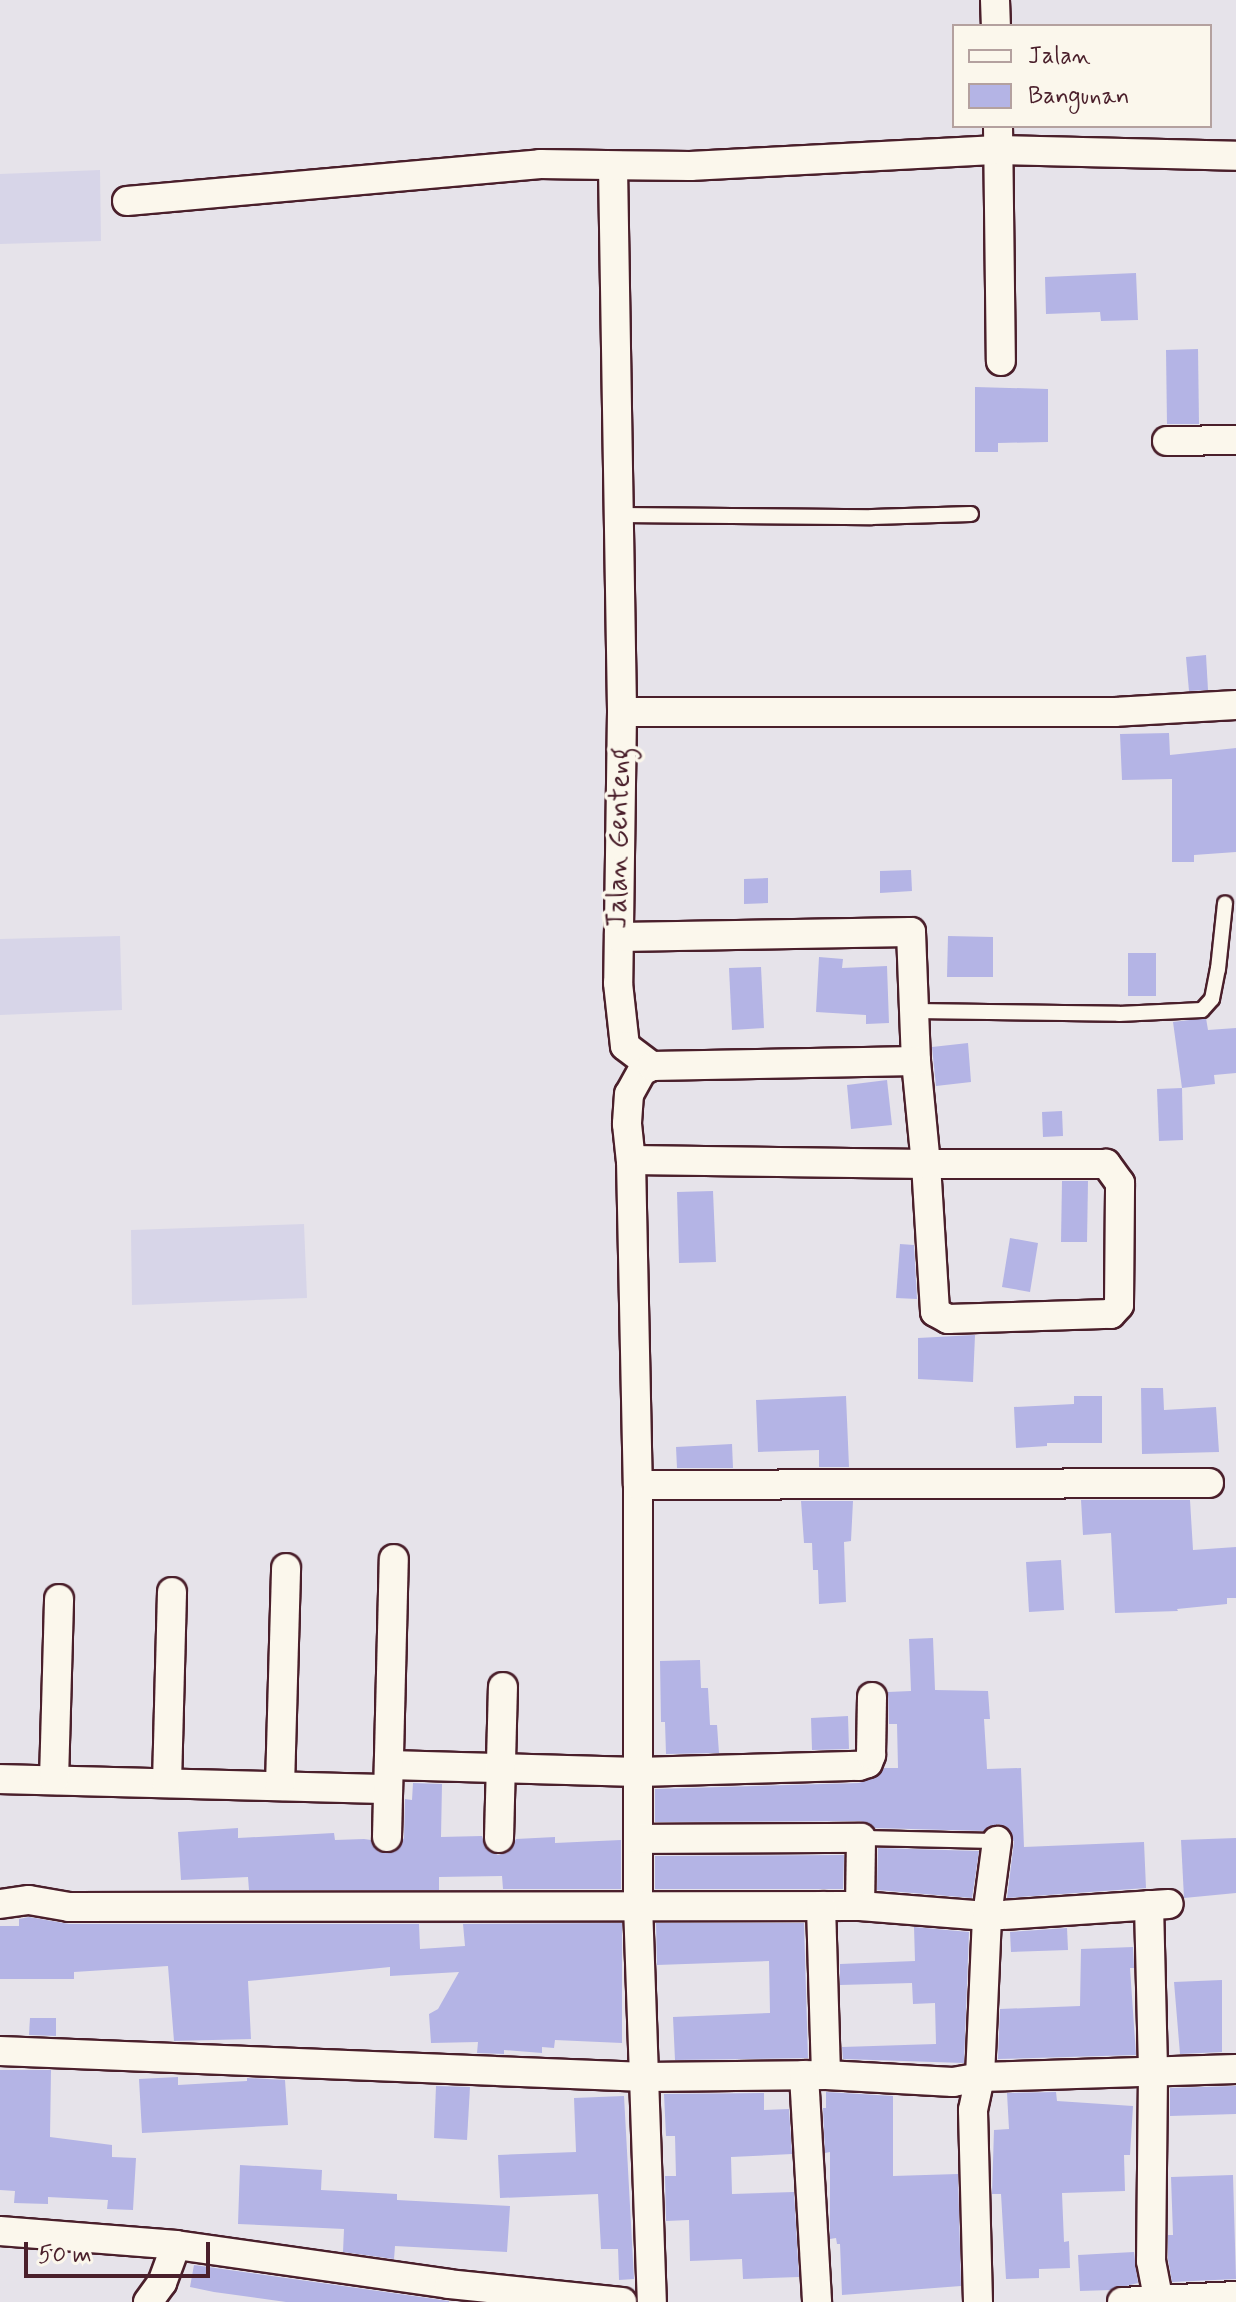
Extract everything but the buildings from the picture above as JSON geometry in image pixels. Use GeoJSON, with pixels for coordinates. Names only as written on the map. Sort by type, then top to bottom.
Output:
{"type":"FeatureCollection","features":[{"type":"Feature","properties":{"kind":"street"},"geometry":{"type":"LineString","coordinates":[[995,0],[996,24]]}},
{"type":"Feature","properties":{"kind":"street"},"geometry":{"type":"LineString","coordinates":[[127,201],[540,164],[613,167],[998,138],[1236,156]]}},
{"type":"Feature","properties":{"kind":"street"},"geometry":{"type":"LineString","coordinates":[[998,138],[1001,361]]}},
{"type":"Feature","properties":{"kind":"street","name":"Jalan Genteng"},"geometry":{"type":"LineString","coordinates":[[613,167],[620,515],[622,712],[619,937],[622,1036],[632,1054],[652,1066]]}},
{"type":"Feature","properties":{"kind":"street"},"geometry":{"type":"LineString","coordinates":[[1167,441],[1236,440]]}},
{"type":"Feature","properties":{"kind":"street"},"geometry":{"type":"LineString","coordinates":[[622,712],[1115,712],[1236,705]]}},
{"type":"Feature","properties":{"kind":"street"},"geometry":{"type":"LineString","coordinates":[[619,937],[909,931],[913,943],[916,1061],[926,1164],[930,1271],[935,1312],[939,1317],[1111,1314],[1117,1311],[1121,1270],[1120,1183],[1106,1164],[926,1164],[631,1160]]}},
{"type":"Feature","properties":{"kind":"street"},"geometry":{"type":"LineString","coordinates":[[652,2302],[638,1905],[638,1485],[631,1160],[627,1124],[629,1094],[642,1071],[652,1066],[916,1061]]}},
{"type":"Feature","properties":{"kind":"street"},"geometry":{"type":"LineString","coordinates":[[638,1485],[1209,1483]]}},
{"type":"Feature","properties":{"kind":"street"},"geometry":{"type":"LineString","coordinates":[[387,1837],[394,1559]]}},
{"type":"Feature","properties":{"kind":"street"},"geometry":{"type":"LineString","coordinates":[[280,1786],[286,1568]]}},
{"type":"Feature","properties":{"kind":"street"},"geometry":{"type":"LineString","coordinates":[[167,1783],[172,1592]]}},
{"type":"Feature","properties":{"kind":"street"},"geometry":{"type":"LineString","coordinates":[[54,1780],[59,1599]]}},
{"type":"Feature","properties":{"kind":"street"},"geometry":{"type":"LineString","coordinates":[[499,1838],[503,1687]]}},
{"type":"Feature","properties":{"kind":"street"},"geometry":{"type":"LineString","coordinates":[[0,1779],[280,1786],[501,1768],[638,1772],[859,1766],[868,1763],[871,1755],[872,1697]]}},
{"type":"Feature","properties":{"kind":"street"},"geometry":{"type":"LineString","coordinates":[[639,1839],[861,1838],[860,1906]]}},
{"type":"Feature","properties":{"kind":"street"},"geometry":{"type":"LineString","coordinates":[[978,2302],[973,2110],[980,2077],[987,1916],[997,1841]]}},
{"type":"Feature","properties":{"kind":"street"},"geometry":{"type":"LineString","coordinates":[[0,1904],[29,1900],[69,1907],[860,1906],[987,1916],[1159,1904],[1151,2261],[1159,2302]]}},
{"type":"Feature","properties":{"kind":"street"},"geometry":{"type":"LineString","coordinates":[[817,2302],[815,2075],[821,1906]]}},
{"type":"Feature","properties":{"kind":"street"},"geometry":{"type":"LineString","coordinates":[[0,2051],[645,2077],[815,2075],[953,2082],[980,2077],[1236,2069]]}},
{"type":"Feature","properties":{"kind":"street"},"geometry":{"type":"LineString","coordinates":[[0,2231],[176,2245],[447,2293],[622,2302]]}},
{"type":"Feature","properties":{"kind":"street"},"geometry":{"type":"LineString","coordinates":[[148,2302],[162,2283],[176,2245]]}},
{"type":"Feature","properties":{"kind":"street"},"geometry":{"type":"LineString","coordinates":[[1122,2302],[1236,2296]]}},
{"type":"Feature","properties":{"kind":"lane"},"geometry":{"type":"LineString","coordinates":[[620,515],[872,517],[971,514]]}},
{"type":"Feature","properties":{"kind":"lane"},"geometry":{"type":"LineString","coordinates":[[915,1011],[1119,1014],[1202,1010],[1212,999],[1225,903]]}},
{"type":"Feature","properties":{"kind":"lane"},"geometry":{"type":"LineString","coordinates":[[861,1838],[997,1841]]}},
{"type":"Feature","properties":{"kind":"shaded area"},"geometry":{"type":"Polygon","coordinates":[[[100,170],[101,241],[0,244],[0,174],[100,170]]]}},
{"type":"Feature","properties":{"kind":"shaded area"},"geometry":{"type":"Polygon","coordinates":[[[120,936],[122,1010],[0,1015],[0,939],[120,936]]]}},
{"type":"Feature","properties":{"kind":"shaded area"},"geometry":{"type":"Polygon","coordinates":[[[304,1224],[307,1298],[132,1305],[131,1230],[304,1224]]]}}]}
